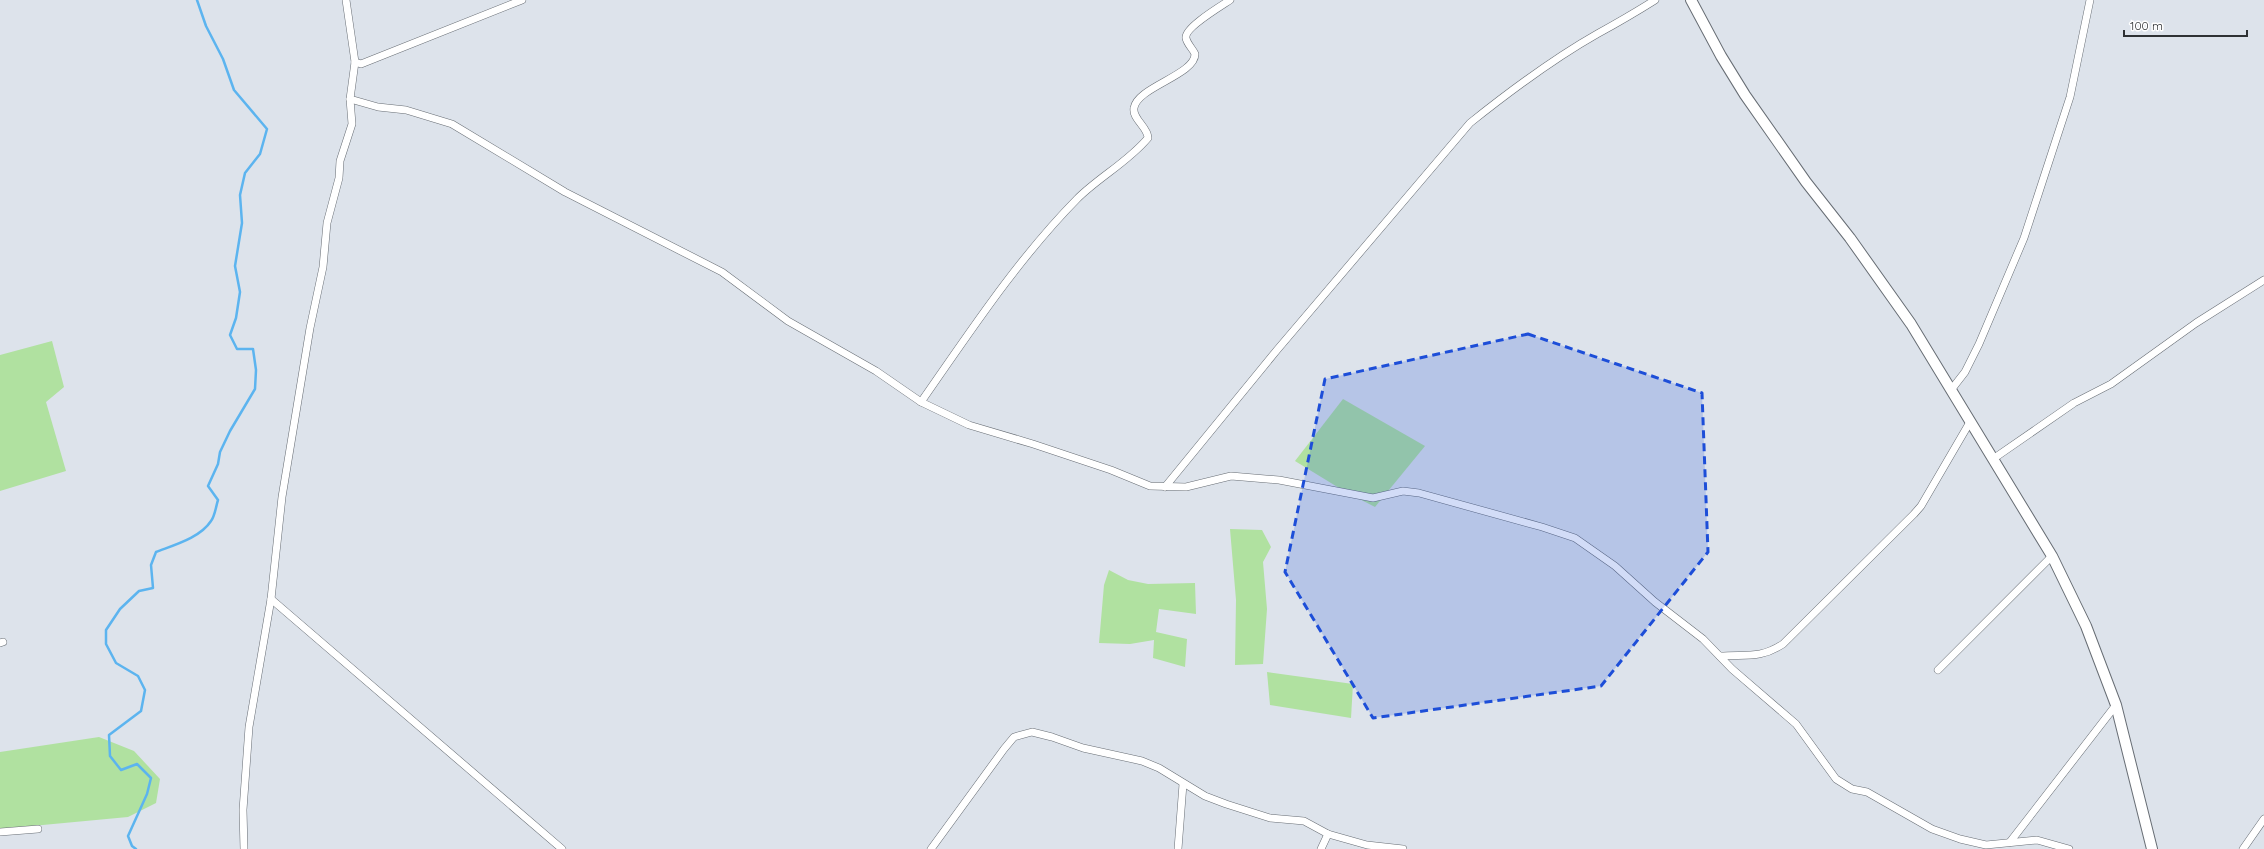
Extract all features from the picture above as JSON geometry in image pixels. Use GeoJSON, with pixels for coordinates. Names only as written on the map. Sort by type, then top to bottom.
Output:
{"type":"FeatureCollection","features":[{"type":"Feature","properties":{"kind":"street"},"geometry":{"type":"LineString","coordinates":[[244,849],[243,810],[249,727],[271,599],[282,497],[310,328],[324,267],[328,223],[339,178],[340,161],[352,124],[350,99],[355,62],[346,0]]}},
{"type":"Feature","properties":{"kind":"street"},"geometry":{"type":"LineString","coordinates":[[355,62],[361,64],[522,0]]}},
{"type":"Feature","properties":{"kind":"street"},"geometry":{"type":"LineString","coordinates":[[921,402],[995,298],[1041,239],[1078,198],[1148,138],[1145,128],[1134,114],[1133,109],[1136,103],[1148,92],[1179,74],[1193,60],[1195,54],[1186,39],[1187,33],[1196,24],[1230,0]]}},
{"type":"Feature","properties":{"kind":"street"},"geometry":{"type":"LineString","coordinates":[[1165,486],[1277,350],[1470,123],[1508,93],[1597,34],[1617,24],[1655,0]]}},
{"type":"Feature","properties":{"kind":"street"},"geometry":{"type":"LineString","coordinates":[[1690,0],[1721,56],[1745,95],[1806,182],[1887,288],[2052,556],[2086,626],[2116,705],[2152,849]]}},
{"type":"Feature","properties":{"kind":"street"},"geometry":{"type":"LineString","coordinates":[[1951,390],[1965,372],[1979,344],[2024,238],[2070,97],[2090,0]]}},
{"type":"Feature","properties":{"kind":"street"},"geometry":{"type":"LineString","coordinates":[[350,99],[378,107],[406,110],[452,124],[565,192],[722,272],[788,321],[876,371],[921,402],[968,425],[1040,446],[1111,470],[1150,486],[1186,487],[1231,476],[1279,480],[1373,498],[1403,491],[1419,493],[1542,527],[1575,538],[1615,566],[1655,602],[1703,639],[1796,724],[1836,779],[1842,783],[1867,792],[1932,829],[1986,845],[2037,840],[2069,849]]}},
{"type":"Feature","properties":{"kind":"street"},"geometry":{"type":"LineString","coordinates":[[1993,459],[2074,403],[2111,384],[2196,323],[2264,280]]}},
{"type":"Feature","properties":{"kind":"street"},"geometry":{"type":"LineString","coordinates":[[1720,656],[1737,654],[1759,656],[1769,653],[1783,644],[1921,506],[1970,422]]}},
{"type":"Feature","properties":{"kind":"street"},"geometry":{"type":"LineString","coordinates":[[1938,670],[2052,556]]}},
{"type":"Feature","properties":{"kind":"street"},"geometry":{"type":"LineString","coordinates":[[271,599],[562,849]]}},
{"type":"Feature","properties":{"kind":"street"},"geometry":{"type":"LineString","coordinates":[[2010,842],[2116,705]]}},
{"type":"Feature","properties":{"kind":"street"},"geometry":{"type":"LineString","coordinates":[[931,849],[1014,737],[1032,732],[1052,737],[1083,748],[1142,761],[1159,768],[1183,784],[1219,801],[1270,818],[1304,821],[1328,834],[1367,845],[1403,849]]}},
{"type":"Feature","properties":{"kind":"street"},"geometry":{"type":"LineString","coordinates":[[1178,849],[1183,784]]}},
{"type":"Feature","properties":{"kind":"street"},"geometry":{"type":"LineString","coordinates":[[2243,849],[2264,819]]}},
{"type":"Feature","properties":{"kind":"street"},"geometry":{"type":"LineString","coordinates":[[0,832],[38,829]]}},
{"type":"Feature","properties":{"kind":"street"},"geometry":{"type":"LineString","coordinates":[[1321,849],[1328,834]]}},
{"type":"Feature","properties":{"kind":"highlighted area"},"geometry":{"type":"Polygon","coordinates":[[[1528,334],[1702,393],[1708,552],[1601,686],[1373,718],[1285,572],[1325,379],[1528,334]]]}},
{"type":"Feature","properties":{"kind":"green space"},"geometry":{"type":"Polygon","coordinates":[[[52,341],[64,387],[46,402],[66,471],[0,491],[0,355],[52,341]]]}},
{"type":"Feature","properties":{"kind":"green space"},"geometry":{"type":"Polygon","coordinates":[[[1343,399],[1425,446],[1375,507],[1344,491],[1295,461],[1343,399]]]}},
{"type":"Feature","properties":{"kind":"green space"},"geometry":{"type":"Polygon","coordinates":[[[1230,529],[1262,530],[1271,547],[1263,562],[1267,609],[1263,664],[1235,665],[1236,600],[1230,529]]]}},
{"type":"Feature","properties":{"kind":"green space"},"geometry":{"type":"Polygon","coordinates":[[[1109,570],[1128,580],[1148,584],[1195,583],[1196,614],[1159,609],[1156,632],[1187,639],[1185,667],[1153,658],[1154,640],[1130,644],[1099,643],[1104,585],[1109,570]]]}},
{"type":"Feature","properties":{"kind":"green space"},"geometry":{"type":"Polygon","coordinates":[[[1267,672],[1353,684],[1351,718],[1270,705],[1267,672]]]}},
{"type":"Feature","properties":{"kind":"green space"},"geometry":{"type":"Polygon","coordinates":[[[99,737],[134,751],[160,779],[156,803],[128,817],[0,829],[0,752],[99,737]]]}},
{"type":"Feature","properties":{"kind":"waterway"},"geometry":{"type":"LineString","coordinates":[[136,849],[132,846],[128,836],[147,794],[151,778],[137,764],[121,770],[110,756],[109,735],[141,711],[145,690],[138,676],[116,663],[106,644],[106,630],[120,609],[139,591],[153,588],[151,565],[156,552],[194,536],[206,527],[212,519],[218,500],[208,486],[218,464],[220,452],[230,431],[255,389],[256,370],[253,349],[237,349],[230,335],[236,318],[240,292],[235,266],[242,223],[240,195],[245,173],[260,154],[267,129],[234,90],[223,59],[206,26],[197,0]]}}]}
